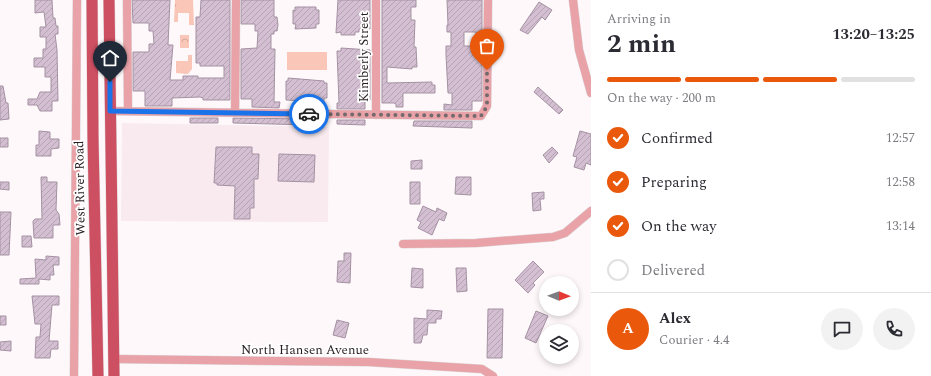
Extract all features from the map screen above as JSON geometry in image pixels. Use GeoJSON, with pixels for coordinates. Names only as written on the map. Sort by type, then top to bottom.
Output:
{"type":"FeatureCollection","features":[{"type":"Feature","properties":{"kind":"main road","name":"West River Road"},"geometry":{"type":"LineString","coordinates":[[92,0],[93,139],[98,376]]}},
{"type":"Feature","properties":{"kind":"main road"},"geometry":{"type":"LineString","coordinates":[[109,0],[114,376]]}},
{"type":"Feature","properties":{"kind":"street"},"geometry":{"type":"LineString","coordinates":[[74,376],[77,0]]}},
{"type":"Feature","properties":{"kind":"street"},"geometry":{"type":"LineString","coordinates":[[127,0],[128,111]]}},
{"type":"Feature","properties":{"kind":"street"},"geometry":{"type":"LineString","coordinates":[[236,0],[236,113]]}},
{"type":"Feature","properties":{"kind":"street","name":"Kimberly Street"},"geometry":{"type":"LineString","coordinates":[[376,0],[376,115]]}},
{"type":"Feature","properties":{"kind":"street"},"geometry":{"type":"LineString","coordinates":[[110,111],[481,116],[487,106],[488,0]]}},
{"type":"Feature","properties":{"kind":"street"},"geometry":{"type":"LineString","coordinates":[[573,0],[579,50],[591,93]]}},
{"type":"Feature","properties":{"kind":"street"},"geometry":{"type":"LineString","coordinates":[[403,244],[476,243],[553,237],[565,233],[591,211]]}},
{"type":"Feature","properties":{"kind":"street","name":"North Hansen Avenue"},"geometry":{"type":"LineString","coordinates":[[114,359],[368,362],[482,369],[493,376]]}},
{"type":"Feature","properties":{"kind":"shaded area"},"geometry":{"type":"Polygon","coordinates":[[[122,123],[329,127],[328,222],[121,221],[122,123]]]}},
{"type":"Feature","properties":{"kind":"green space"},"geometry":{"type":"Polygon","coordinates":[[[175,0],[193,0],[194,25],[189,25],[189,13],[178,13],[178,22],[174,22],[175,0]]]}},
{"type":"Feature","properties":{"kind":"green space"},"geometry":{"type":"Polygon","coordinates":[[[180,35],[189,35],[189,48],[180,48],[180,35]]]}},
{"type":"Feature","properties":{"kind":"green space"},"geometry":{"type":"Polygon","coordinates":[[[287,52],[327,52],[327,70],[287,70],[287,52]]]}},
{"type":"Feature","properties":{"kind":"green space"},"geometry":{"type":"Polygon","coordinates":[[[188,55],[192,55],[192,69],[188,74],[176,73],[176,61],[188,61],[188,55]]]}},
{"type":"Feature","properties":{"kind":"building"},"geometry":{"type":"Polygon","coordinates":[[[35,0],[52,0],[53,18],[55,18],[56,26],[58,26],[58,34],[55,34],[57,50],[58,101],[52,101],[52,111],[40,111],[37,105],[28,105],[28,99],[37,99],[40,92],[51,92],[51,77],[45,77],[45,67],[34,67],[34,58],[43,58],[43,49],[46,49],[46,37],[40,37],[40,27],[46,27],[44,12],[35,13],[35,0]]]}},
{"type":"Feature","properties":{"kind":"building"},"geometry":{"type":"Polygon","coordinates":[[[132,0],[170,0],[168,45],[173,45],[170,80],[183,80],[183,76],[198,76],[198,78],[224,78],[224,66],[200,66],[200,63],[196,63],[196,17],[200,17],[201,0],[230,0],[230,100],[203,100],[203,98],[200,97],[172,98],[172,106],[145,106],[145,91],[133,91],[133,52],[149,52],[149,44],[154,44],[153,31],[149,31],[149,23],[133,23],[132,0]]]}},
{"type":"Feature","properties":{"kind":"building"},"geometry":{"type":"Polygon","coordinates":[[[241,0],[274,0],[274,17],[277,17],[278,25],[277,31],[274,31],[274,34],[271,34],[271,49],[275,49],[274,102],[280,102],[279,108],[252,107],[252,99],[241,99],[241,49],[257,48],[258,31],[255,31],[255,24],[241,24],[241,0]]]}},
{"type":"Feature","properties":{"kind":"building"},"geometry":{"type":"Polygon","coordinates":[[[338,0],[370,0],[370,29],[359,29],[359,32],[355,32],[355,35],[341,35],[341,32],[336,33],[338,0]]]}},
{"type":"Feature","properties":{"kind":"building"},"geometry":{"type":"Polygon","coordinates":[[[382,0],[416,0],[416,7],[411,7],[411,20],[415,20],[414,47],[416,47],[417,67],[412,67],[412,69],[387,67],[387,83],[432,82],[432,85],[435,85],[435,93],[403,93],[403,107],[396,107],[396,104],[394,103],[382,103],[382,0]]]}},
{"type":"Feature","properties":{"kind":"building"},"geometry":{"type":"Polygon","coordinates":[[[447,0],[482,0],[482,101],[472,101],[472,110],[444,110],[444,104],[452,105],[452,93],[448,93],[446,55],[446,46],[451,46],[451,32],[447,32],[447,0]],[[464,32],[464,46],[476,46],[476,32],[464,32]]]}},
{"type":"Feature","properties":{"kind":"building"},"geometry":{"type":"Polygon","coordinates":[[[539,2],[552,10],[545,20],[542,17],[528,34],[520,30],[539,2]]]}},
{"type":"Feature","properties":{"kind":"building"},"geometry":{"type":"Polygon","coordinates":[[[295,7],[316,7],[316,10],[319,10],[319,24],[316,24],[316,28],[295,29],[296,24],[293,24],[293,10],[295,11],[295,7]]]}},
{"type":"Feature","properties":{"kind":"building"},"geometry":{"type":"Polygon","coordinates":[[[341,48],[370,50],[370,100],[365,101],[365,109],[337,109],[337,103],[339,103],[337,51],[341,51],[341,48]]]}},
{"type":"Feature","properties":{"kind":"building"},"geometry":{"type":"Polygon","coordinates":[[[288,78],[324,81],[324,83],[327,83],[327,98],[324,98],[324,102],[286,100],[286,81],[288,81],[288,78]]]}},
{"type":"Feature","properties":{"kind":"building"},"geometry":{"type":"Polygon","coordinates":[[[0,86],[3,86],[6,103],[8,103],[9,119],[0,120],[0,86]]]}},
{"type":"Feature","properties":{"kind":"building"},"geometry":{"type":"Polygon","coordinates":[[[538,87],[563,110],[559,114],[534,92],[538,87]]]}},
{"type":"Feature","properties":{"kind":"building"},"geometry":{"type":"Polygon","coordinates":[[[190,118],[218,118],[218,123],[190,123],[190,118]]]}},
{"type":"Feature","properties":{"kind":"building"},"geometry":{"type":"Polygon","coordinates":[[[233,118],[310,119],[310,125],[233,123],[233,118]]]}},
{"type":"Feature","properties":{"kind":"building"},"geometry":{"type":"Polygon","coordinates":[[[337,120],[365,120],[365,125],[337,124],[337,120]]]}},
{"type":"Feature","properties":{"kind":"building"},"geometry":{"type":"Polygon","coordinates":[[[414,121],[472,121],[472,128],[413,126],[414,121]]]}},
{"type":"Feature","properties":{"kind":"building"},"geometry":{"type":"Polygon","coordinates":[[[39,131],[50,132],[50,139],[59,139],[59,148],[51,149],[51,156],[36,156],[36,145],[39,145],[39,131]]]}},
{"type":"Feature","properties":{"kind":"building"},"geometry":{"type":"Polygon","coordinates":[[[580,131],[591,134],[591,165],[586,163],[584,170],[574,167],[577,157],[573,156],[580,131]]]}},
{"type":"Feature","properties":{"kind":"building"},"geometry":{"type":"Polygon","coordinates":[[[0,138],[8,138],[8,147],[0,147],[0,138]]]}},
{"type":"Feature","properties":{"kind":"building"},"geometry":{"type":"Polygon","coordinates":[[[216,147],[252,147],[252,154],[259,154],[258,179],[254,179],[254,208],[250,208],[250,219],[234,219],[235,186],[217,185],[217,183],[214,183],[216,147]]]}},
{"type":"Feature","properties":{"kind":"building"},"geometry":{"type":"Polygon","coordinates":[[[552,147],[558,153],[549,163],[543,155],[552,147]]]}},
{"type":"Feature","properties":{"kind":"building"},"geometry":{"type":"Polygon","coordinates":[[[279,154],[315,155],[314,182],[278,181],[279,154]]]}},
{"type":"Feature","properties":{"kind":"building"},"geometry":{"type":"Polygon","coordinates":[[[422,160],[422,169],[411,169],[411,161],[422,160]]]}},
{"type":"Feature","properties":{"kind":"building"},"geometry":{"type":"Polygon","coordinates":[[[41,177],[47,177],[47,182],[57,182],[56,210],[59,214],[60,225],[53,225],[53,238],[34,238],[33,221],[35,219],[42,219],[41,177]]]}},
{"type":"Feature","properties":{"kind":"building"},"geometry":{"type":"Polygon","coordinates":[[[456,177],[471,177],[471,195],[455,194],[456,177]]]}},
{"type":"Feature","properties":{"kind":"building"},"geometry":{"type":"Polygon","coordinates":[[[0,182],[9,182],[9,190],[0,189],[0,182]]]}},
{"type":"Feature","properties":{"kind":"building"},"geometry":{"type":"Polygon","coordinates":[[[410,182],[420,182],[420,204],[410,204],[410,182]]]}},
{"type":"Feature","properties":{"kind":"building"},"geometry":{"type":"Polygon","coordinates":[[[544,192],[544,199],[540,199],[541,210],[533,211],[532,193],[544,192]]]}},
{"type":"Feature","properties":{"kind":"building"},"geometry":{"type":"Polygon","coordinates":[[[423,206],[436,212],[437,208],[447,213],[444,221],[439,219],[432,235],[418,228],[421,222],[417,220],[423,206]]]}},
{"type":"Feature","properties":{"kind":"building"},"geometry":{"type":"Polygon","coordinates":[[[0,212],[11,212],[9,255],[0,255],[0,212]]]}},
{"type":"Feature","properties":{"kind":"building"},"geometry":{"type":"Polygon","coordinates":[[[22,236],[31,236],[32,247],[22,247],[22,236]]]}},
{"type":"Feature","properties":{"kind":"building"},"geometry":{"type":"Polygon","coordinates":[[[344,253],[351,253],[350,283],[337,282],[338,261],[344,261],[344,253]]]}},
{"type":"Feature","properties":{"kind":"building"},"geometry":{"type":"Polygon","coordinates":[[[46,256],[59,257],[59,265],[53,265],[54,275],[50,275],[50,280],[39,279],[39,284],[20,284],[20,279],[36,278],[35,259],[46,260],[46,256]]]}},
{"type":"Feature","properties":{"kind":"building"},"geometry":{"type":"Polygon","coordinates":[[[533,261],[544,272],[533,283],[535,285],[528,293],[515,280],[533,261]]]}},
{"type":"Feature","properties":{"kind":"building"},"geometry":{"type":"Polygon","coordinates":[[[412,268],[423,269],[423,288],[411,287],[412,268]]]}},
{"type":"Feature","properties":{"kind":"building"},"geometry":{"type":"Polygon","coordinates":[[[456,268],[466,268],[467,291],[457,292],[456,268]]]}},
{"type":"Feature","properties":{"kind":"building"},"geometry":{"type":"Polygon","coordinates":[[[32,296],[59,296],[59,305],[52,305],[49,341],[58,341],[58,349],[51,349],[50,358],[35,358],[36,337],[40,337],[41,324],[35,324],[32,296]]]}},
{"type":"Feature","properties":{"kind":"building"},"geometry":{"type":"Polygon","coordinates":[[[488,309],[503,309],[502,358],[487,358],[488,309]]]}},
{"type":"Feature","properties":{"kind":"building"},"geometry":{"type":"Polygon","coordinates":[[[427,310],[442,311],[441,319],[436,319],[436,323],[428,323],[427,335],[423,335],[421,343],[414,343],[414,318],[427,319],[427,310]]]}},
{"type":"Feature","properties":{"kind":"building"},"geometry":{"type":"Polygon","coordinates":[[[536,311],[539,312],[539,316],[548,316],[544,324],[539,324],[539,336],[536,343],[525,338],[536,311]]]}},
{"type":"Feature","properties":{"kind":"building"},"geometry":{"type":"Polygon","coordinates":[[[0,316],[6,316],[6,325],[0,325],[0,316]]]}},
{"type":"Feature","properties":{"kind":"building"},"geometry":{"type":"Polygon","coordinates":[[[337,320],[349,323],[345,338],[333,335],[337,320]]]}},
{"type":"Feature","properties":{"kind":"building"},"geometry":{"type":"Polygon","coordinates":[[[11,341],[11,351],[0,350],[0,342],[11,341]]]}},
{"type":"Feature","properties":{"kind":"way so far"},"geometry":{"type":"LineString","coordinates":[[309,114],[481,116],[487,106],[487,70]]}},
{"type":"Feature","properties":{"kind":"route"},"geometry":{"type":"LineString","coordinates":[[110,82],[110,111],[309,114]]}}]}
